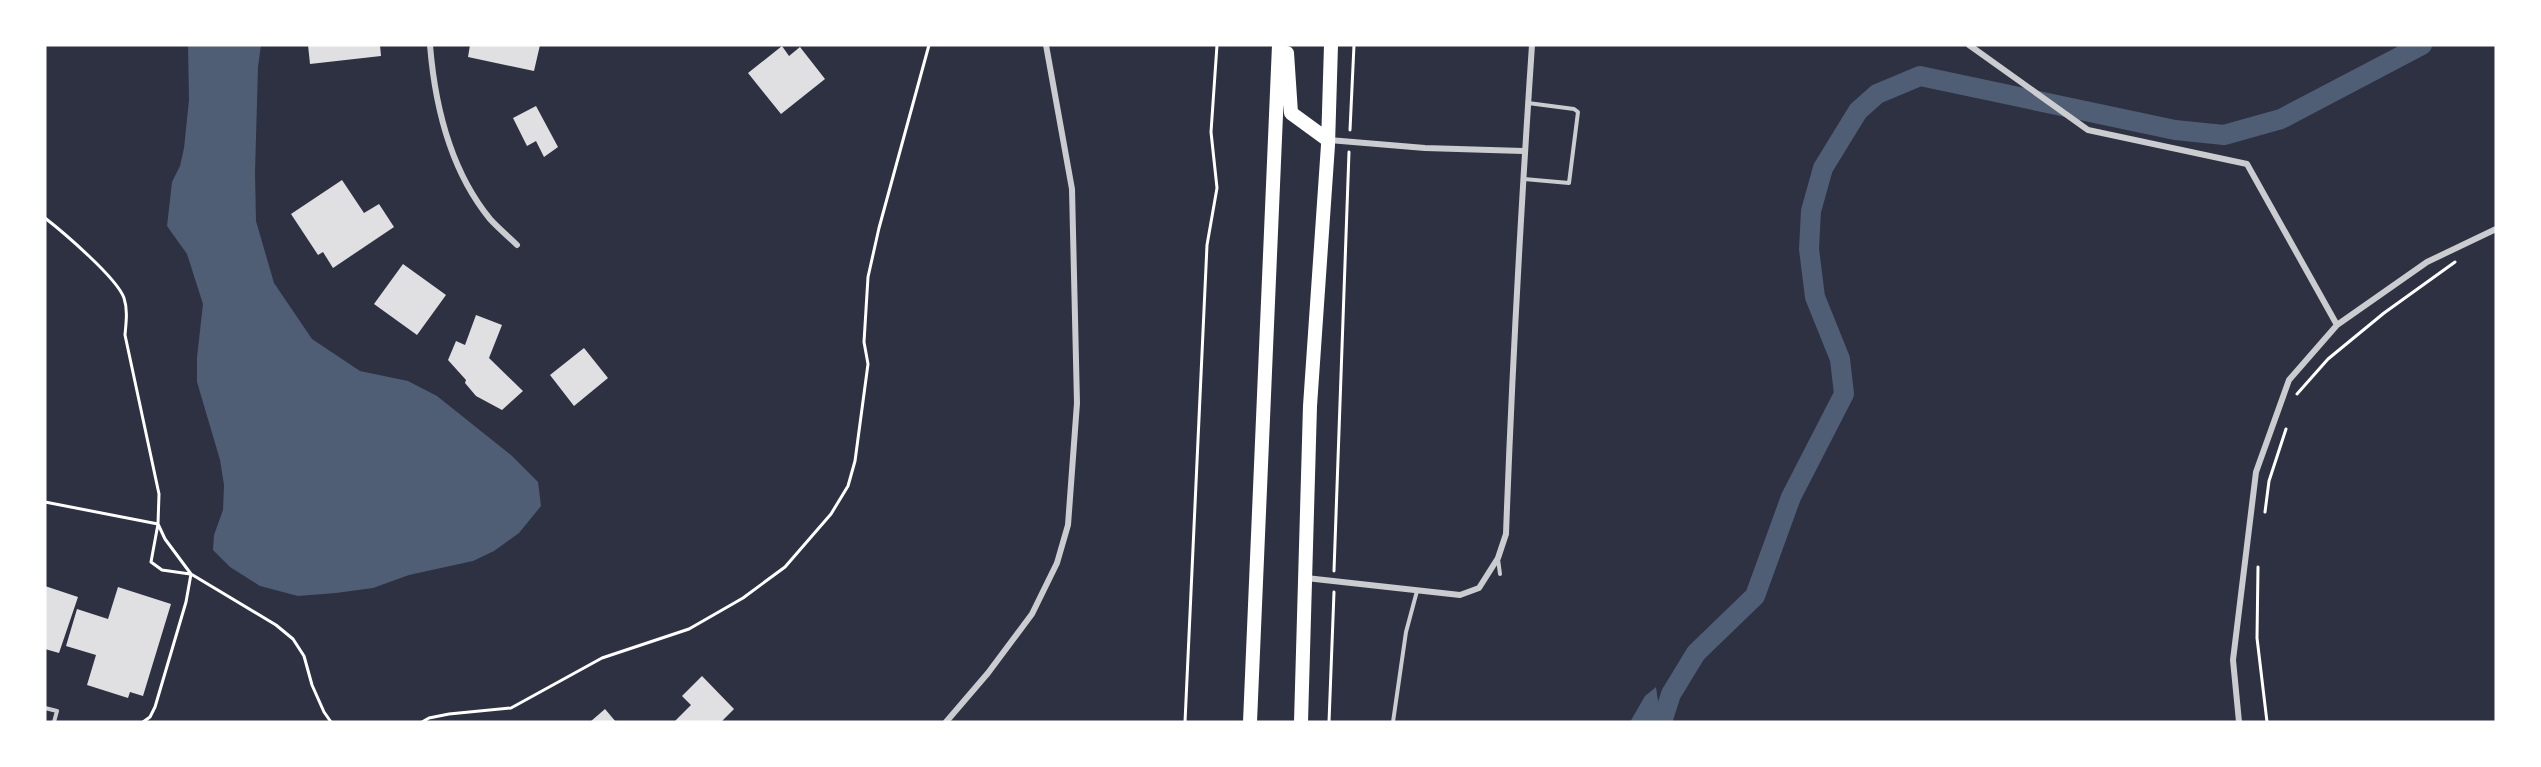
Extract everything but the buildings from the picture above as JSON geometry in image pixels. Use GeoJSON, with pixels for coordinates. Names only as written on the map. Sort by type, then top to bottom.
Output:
{"type":"FeatureCollection","features":[{"type":"Feature","properties":{"kind":"highway"},"geometry":{"type":"LineString","coordinates":[[1250,722],[1280,45]]}},
{"type":"Feature","properties":{"kind":"highway"},"geometry":{"type":"LineString","coordinates":[[1286,45],[1291,113],[1328,140]]}},
{"type":"Feature","properties":{"kind":"highway"},"geometry":{"type":"LineString","coordinates":[[1302,722],[1310,406],[1328,140],[1331,45]]}},
{"type":"Feature","properties":{"kind":"street"},"geometry":{"type":"LineString","coordinates":[[430,45],[440,114],[451,154],[490,219],[517,245]]}},
{"type":"Feature","properties":{"kind":"street"},"geometry":{"type":"LineString","coordinates":[[946,722],[988,673],[1032,614],[1057,563],[1068,525],[1077,403],[1072,189],[1046,45]]}},
{"type":"Feature","properties":{"kind":"street"},"geometry":{"type":"LineString","coordinates":[[1306,578],[1460,595],[1479,588],[1498,558],[1506,534],[1523,151],[1532,45]]}},
{"type":"Feature","properties":{"kind":"street"},"geometry":{"type":"LineString","coordinates":[[1969,45],[2088,130],[2247,164],[2337,325]]}},
{"type":"Feature","properties":{"kind":"street"},"geometry":{"type":"LineString","coordinates":[[1328,140],[1425,148],[1523,151]]}},
{"type":"Feature","properties":{"kind":"street"},"geometry":{"type":"LineString","coordinates":[[2239,722],[2233,660],[2256,472],[2289,380],[2337,325],[2427,262],[2496,229]]}},
{"type":"Feature","properties":{"kind":"lane"},"geometry":{"type":"LineString","coordinates":[[1522,179],[1569,183],[1578,112],[1574,109],[1528,102]]}},
{"type":"Feature","properties":{"kind":"lane"},"geometry":{"type":"LineString","coordinates":[[1498,558],[1500,574]]}},
{"type":"Feature","properties":{"kind":"lane"},"geometry":{"type":"LineString","coordinates":[[1393,722],[1406,632],[1418,590]]}},
{"type":"Feature","properties":{"kind":"lane"},"geometry":{"type":"LineString","coordinates":[[45,708],[57,711],[54,722]]}},
{"type":"Feature","properties":{"kind":"path"},"geometry":{"type":"LineString","coordinates":[[422,722],[429,718],[449,714],[511,708],[602,658],[689,629],[743,598],[785,567],[831,514],[848,486],[855,461],[868,364],[864,342],[868,277],[879,228],[929,45]]}},
{"type":"Feature","properties":{"kind":"path"},"geometry":{"type":"LineString","coordinates":[[1185,722],[1207,245],[1216,189],[1211,132],[1217,45]]}},
{"type":"Feature","properties":{"kind":"path"},"geometry":{"type":"LineString","coordinates":[[1329,722],[1354,45]]}},
{"type":"Feature","properties":{"kind":"path"},"geometry":{"type":"LineString","coordinates":[[45,219],[62,231],[114,282],[123,296],[127,315],[125,335],[159,494],[158,524],[151,562],[162,570],[191,574]]}},
{"type":"Feature","properties":{"kind":"path"},"geometry":{"type":"LineString","coordinates":[[2297,395],[2328,359],[2384,313],[2450,268],[2457,260]]}},
{"type":"Feature","properties":{"kind":"path"},"geometry":{"type":"LineString","coordinates":[[2265,516],[2269,481],[2287,427]]}},
{"type":"Feature","properties":{"kind":"path"},"geometry":{"type":"LineString","coordinates":[[45,502],[158,524],[177,558],[191,574],[276,625],[293,639],[304,656],[312,685],[331,722]]}},
{"type":"Feature","properties":{"kind":"path"},"geometry":{"type":"LineString","coordinates":[[2258,562],[2257,638],[2267,722]]}},
{"type":"Feature","properties":{"kind":"path"},"geometry":{"type":"LineString","coordinates":[[143,722],[150,717],[155,707],[186,602],[191,574]]}},
{"type":"Feature","properties":{"kind":"water"},"geometry":{"type":"Polygon","coordinates":[[[188,45],[261,45],[258,67],[256,221],[274,283],[312,339],[360,371],[408,381],[437,396],[511,455],[538,482],[541,506],[519,533],[494,551],[473,561],[409,575],[373,588],[298,596],[260,586],[230,567],[213,550],[214,535],[223,510],[224,485],[220,460],[197,382],[197,357],[203,304],[187,254],[167,226],[172,182],[180,166],[184,148],[189,100],[188,45]]]}},
{"type":"Feature","properties":{"kind":"water"},"geometry":{"type":"Polygon","coordinates":[[[1656,687],[1657,722],[1630,722],[1645,696],[1656,687]]]}},
{"type":"Feature","properties":{"kind":"waterway"},"geometry":{"type":"LineString","coordinates":[[1662,722],[1671,694],[1696,653],[1755,596],[1791,497],[1844,394],[1840,359],[1815,297],[1809,249],[1811,211],[1823,168],[1858,111],[1877,94],[1920,76],[2175,130],[2224,135],[2281,119],[2422,45]]}}]}
